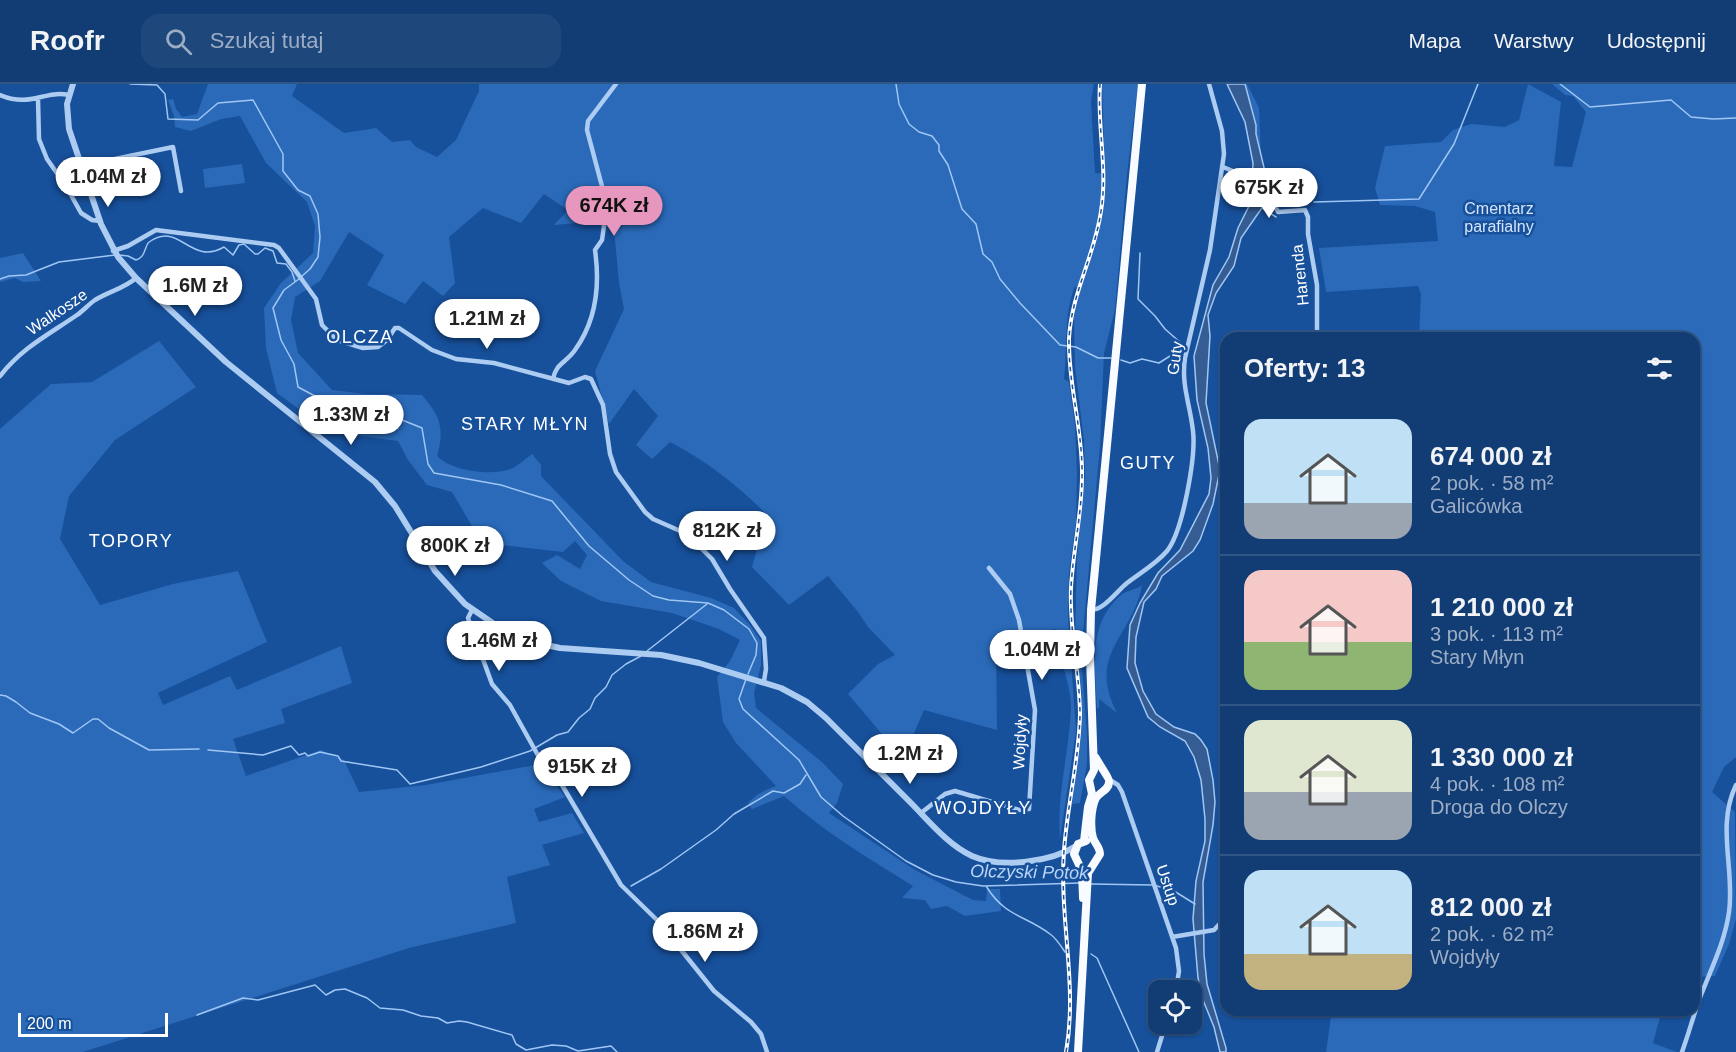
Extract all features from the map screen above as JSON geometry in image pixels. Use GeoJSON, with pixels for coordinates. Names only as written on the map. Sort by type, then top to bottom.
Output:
{"type":"FeatureCollection","features":[{"type":"Feature","properties":{"kind":"main road"},"geometry":{"type":"LineString","coordinates":[[1078,1052],[1085,884],[1080,865],[1074,856],[1081,843],[1091,788],[1089,780],[1093,774],[1091,610],[1142,84]]}},
{"type":"Feature","properties":{"kind":"main road"},"geometry":{"type":"LineString","coordinates":[[1085,884],[1089,870],[1100,854],[1099,847],[1094,842],[1093,806],[1109,780],[1094,754]]}},
{"type":"Feature","properties":{"kind":"main road"},"geometry":{"type":"LineString","coordinates":[[1093,774],[1103,772]]}},
{"type":"Feature","properties":{"kind":"main road"},"geometry":{"type":"LineString","coordinates":[[1091,788],[1103,790]]}},
{"type":"Feature","properties":{"kind":"main road"},"geometry":{"type":"LineString","coordinates":[[1081,843],[1094,842]]}},
{"type":"Feature","properties":{"kind":"main road"},"geometry":{"type":"LineString","coordinates":[[1080,865],[1086,867],[1093,865]]}},
{"type":"Feature","properties":{"kind":"street"},"geometry":{"type":"LineString","coordinates":[[73,84],[66,109],[67,122],[100,221],[113,251],[136,278],[238,373],[375,482],[396,508],[435,571],[453,593],[472,610],[510,633],[543,646],[661,655],[764,681],[794,694],[817,710],[955,846],[968,854],[984,860],[1016,863],[1064,853],[1081,843]]}},
{"type":"Feature","properties":{"kind":"street"},"geometry":{"type":"LineString","coordinates":[[553,380],[555,368],[570,357],[577,348],[594,309],[598,274],[595,250],[602,240],[607,205],[587,130],[588,121],[616,84]]}},
{"type":"Feature","properties":{"kind":"street","name":"Guty"},"geometry":{"type":"LineString","coordinates":[[1091,610],[1099,609],[1159,559],[1168,549],[1182,520],[1194,440],[1183,375],[1210,250],[1223,168],[1224,143],[1209,84]]}},
{"type":"Feature","properties":{"kind":"street"},"geometry":{"type":"LineString","coordinates":[[0,95],[20,101],[56,94],[69,95]]}},
{"type":"Feature","properties":{"kind":"street"},"geometry":{"type":"LineString","coordinates":[[38,99],[39,139],[47,159],[81,213],[92,220],[100,221]]}},
{"type":"Feature","properties":{"kind":"street"},"geometry":{"type":"LineString","coordinates":[[81,166],[173,147],[181,191]]}},
{"type":"Feature","properties":{"kind":"street","name":"Harenda"},"geometry":{"type":"LineString","coordinates":[[1223,168],[1240,174],[1271,175],[1273,204],[1278,212],[1305,210],[1308,217],[1308,234],[1317,285],[1317,332]]}},
{"type":"Feature","properties":{"kind":"street"},"geometry":{"type":"LineString","coordinates":[[113,251],[128,246],[152,231],[175,231],[274,245],[279,248],[316,298],[322,325],[331,336],[344,343],[363,348],[378,347],[387,340],[395,328],[399,328],[423,345],[456,359],[501,365],[569,383],[585,377],[591,379],[603,405],[610,454],[620,478],[645,513],[693,540],[712,559],[764,638],[766,669],[764,681]]}},
{"type":"Feature","properties":{"kind":"street","name":"Walkosze"},"geometry":{"type":"LineString","coordinates":[[0,376],[11,361],[29,346],[77,315],[94,301],[136,278]]}},
{"type":"Feature","properties":{"kind":"street","name":"Wojdyły"},"geometry":{"type":"LineString","coordinates":[[921,813],[945,794],[955,791],[1019,810],[1029,809],[1035,710],[1020,620],[1010,594],[989,568]]}},
{"type":"Feature","properties":{"kind":"street"},"geometry":{"type":"LineString","coordinates":[[472,610],[468,618],[485,668],[497,692],[510,705],[540,759],[558,780],[621,885],[657,920],[714,992],[751,1022],[761,1034],[767,1052]]}},
{"type":"Feature","properties":{"kind":"street"},"geometry":{"type":"LineString","coordinates":[[1109,780],[1118,785],[1121,790]]}},
{"type":"Feature","properties":{"kind":"street"},"geometry":{"type":"LineString","coordinates":[[1700,998],[1725,936],[1731,890],[1725,835],[1726,817],[1736,785]]}},
{"type":"Feature","properties":{"kind":"street"},"geometry":{"type":"LineString","coordinates":[[1103,790],[1121,790]]}},
{"type":"Feature","properties":{"kind":"street","name":"Ustup"},"geometry":{"type":"LineString","coordinates":[[1121,790],[1172,937],[1179,962],[1178,980]]}},
{"type":"Feature","properties":{"kind":"street"},"geometry":{"type":"LineString","coordinates":[[1064,853],[1074,856]]}},
{"type":"Feature","properties":{"kind":"street"},"geometry":{"type":"LineString","coordinates":[[1172,937],[1216,930],[1220,925]]}},
{"type":"Feature","properties":{"kind":"street"},"geometry":{"type":"LineString","coordinates":[[1682,1052],[1694,1016]]}},
{"type":"Feature","properties":{"kind":"street"},"geometry":{"type":"LineString","coordinates":[[1157,1052],[1163,1034]]}},
{"type":"Feature","properties":{"kind":"green space"},"geometry":{"type":"Polygon","coordinates":[[[208,84],[297,84],[292,96],[344,133],[376,128],[392,142],[410,140],[416,147],[437,157],[456,140],[479,91],[479,84],[1094,84],[1091,101],[1095,173],[1105,174],[1102,84],[1138,84],[1127,174],[1115,310],[1104,353],[1100,446],[1081,655],[1087,764],[1080,803],[1072,804],[1082,727],[1082,697],[1075,639],[1077,557],[1085,476],[1084,441],[1075,367],[1074,317],[1080,290],[1075,286],[1067,321],[1064,379],[1069,382],[1075,425],[1077,473],[1076,522],[1069,572],[1068,618],[1076,731],[1060,839],[1061,789],[1071,706],[1056,629],[996,641],[997,730],[924,710],[903,759],[848,694],[878,664],[895,655],[868,627],[828,576],[789,605],[752,567],[757,549],[751,543],[770,518],[723,476],[670,442],[652,459],[636,445],[658,416],[634,389],[609,424],[595,371],[624,309],[614,229],[590,222],[554,225],[568,210],[544,194],[521,223],[483,208],[449,237],[455,283],[443,296],[423,281],[405,304],[367,285],[384,255],[349,232],[320,281],[295,297],[291,320],[298,353],[332,390],[366,394],[422,395],[437,416],[441,430],[437,456],[462,469],[484,472],[505,471],[515,467],[532,454],[541,465],[541,476],[623,561],[651,582],[711,598],[734,608],[761,641],[761,665],[754,693],[756,708],[823,763],[843,784],[837,803],[829,813],[915,870],[973,900],[986,901],[987,889],[1000,889],[1001,911],[965,916],[947,906],[931,909],[925,900],[902,898],[913,886],[831,833],[784,796],[752,809],[748,803],[761,793],[776,786],[736,743],[723,722],[717,677],[730,661],[740,640],[719,629],[672,613],[601,601],[561,581],[542,563],[557,555],[580,569],[587,555],[575,541],[563,552],[501,545],[479,538],[452,492],[427,485],[408,460],[398,441],[330,432],[277,393],[266,348],[264,308],[281,283],[313,253],[315,226],[307,202],[266,163],[240,116],[221,119],[191,131],[175,127],[168,100],[173,99],[182,117],[197,114],[208,84]]]}},
{"type":"Feature","properties":{"kind":"green space"},"geometry":{"type":"Polygon","coordinates":[[[1245,84],[1259,108],[1261,157],[1256,125],[1245,84]]]}},
{"type":"Feature","properties":{"kind":"green space","name":"Cmentarz parafialny"},"geometry":{"type":"Polygon","coordinates":[[[1528,84],[1561,102],[1554,166],[1572,167],[1586,112],[1573,96],[1565,95],[1552,84],[1736,84],[1736,757],[1724,767],[1712,792],[1735,812],[1736,919],[1729,944],[1715,976],[1700,977],[1700,332],[1419,332],[1421,294],[1418,286],[1326,292],[1319,248],[1438,241],[1435,212],[1415,206],[1380,205],[1375,188],[1385,146],[1441,142],[1453,130],[1471,124],[1505,127],[1519,120],[1528,84]]]}},
{"type":"Feature","properties":{"kind":"green space"},"geometry":{"type":"Polygon","coordinates":[[[242,164],[245,183],[205,188],[203,169],[242,164]]]}},
{"type":"Feature","properties":{"kind":"green space"},"geometry":{"type":"Polygon","coordinates":[[[23,253],[41,281],[23,282],[15,278],[0,282],[0,258],[23,253]]]}},
{"type":"Feature","properties":{"kind":"green space"},"geometry":{"type":"Polygon","coordinates":[[[159,341],[196,387],[115,440],[69,496],[60,539],[100,605],[173,584],[238,571],[267,642],[158,693],[163,705],[230,676],[237,690],[341,646],[352,683],[281,709],[285,723],[233,739],[246,776],[321,750],[344,760],[359,792],[426,785],[540,764],[565,797],[534,809],[539,822],[572,813],[584,833],[542,845],[550,865],[507,877],[516,923],[409,948],[83,1052],[0,1052],[0,429],[51,384],[92,382],[159,341]]]}},
{"type":"Feature","properties":{"kind":"green space"},"geometry":{"type":"Polygon","coordinates":[[[1142,585],[1137,603],[1109,660],[1107,675],[1109,692],[1117,713],[1099,699],[1099,708],[1097,708],[1096,647],[1103,619],[1121,595],[1142,585]]]}},
{"type":"Feature","properties":{"kind":"green space"},"geometry":{"type":"Polygon","coordinates":[[[1331,1016],[1660,1016],[1653,1043],[1677,1052],[1326,1052],[1331,1016]]]}},
{"type":"Feature","properties":{"kind":"shaded area"},"geometry":{"type":"Polygon","coordinates":[[[1227,84],[1245,84],[1266,176],[1264,205],[1241,238],[1234,266],[1216,293],[1208,315],[1210,336],[1206,403],[1220,470],[1213,504],[1200,540],[1193,551],[1162,576],[1156,589],[1144,602],[1136,637],[1135,663],[1143,691],[1156,714],[1174,727],[1195,734],[1207,749],[1215,802],[1203,882],[1204,954],[1207,984],[1226,1048],[1226,1052],[1220,1052],[1214,1027],[1203,1000],[1202,980],[1198,978],[1193,919],[1196,881],[1205,841],[1201,780],[1194,757],[1185,741],[1160,727],[1148,717],[1127,668],[1130,625],[1140,603],[1158,573],[1180,550],[1209,494],[1211,478],[1208,448],[1197,400],[1194,356],[1213,285],[1229,257],[1238,228],[1251,202],[1253,163],[1245,122],[1227,84]]]}},
{"type":"Feature","properties":{"kind":"waterway","name":"Olczyski Potok"},"geometry":{"type":"LineString","coordinates":[[130,84],[157,85],[165,94],[168,119],[198,120],[218,103],[253,100],[283,154],[283,171],[298,190],[310,196],[318,214],[320,237],[318,257],[302,276]]}},
{"type":"Feature","properties":{"kind":"waterway"},"geometry":{"type":"LineString","coordinates":[[896,84],[899,104],[909,124],[919,132],[932,136],[939,145],[939,151],[948,165],[962,209],[976,224],[983,254],[992,262],[1000,279],[1060,345],[1076,347],[1098,358],[1111,358]]}},
{"type":"Feature","properties":{"kind":"waterway"},"geometry":{"type":"LineString","coordinates":[[1314,202],[1419,199],[1454,144],[1478,84]]}},
{"type":"Feature","properties":{"kind":"waterway"},"geometry":{"type":"LineString","coordinates":[[1560,84],[1590,107],[1671,100],[1691,117],[1736,118]]}},
{"type":"Feature","properties":{"kind":"waterway"},"geometry":{"type":"LineString","coordinates":[[1262,208],[1276,217]]}},
{"type":"Feature","properties":{"kind":"waterway"},"geometry":{"type":"LineString","coordinates":[[119,255],[139,259],[148,243],[159,237],[168,236],[202,251],[212,252],[224,247],[233,255],[239,245],[244,244],[255,254],[265,248],[273,251],[277,263],[286,264],[295,281]]}},
{"type":"Feature","properties":{"kind":"waterway"},"geometry":{"type":"LineString","coordinates":[[1140,253],[1138,299],[1182,344],[1181,354]]}},
{"type":"Feature","properties":{"kind":"waterway"},"geometry":{"type":"LineString","coordinates":[[0,279],[26,275],[59,262],[115,255]]}},
{"type":"Feature","properties":{"kind":"waterway","name":"Olczyski Potok"},"geometry":{"type":"LineString","coordinates":[[299,279],[284,290],[273,308],[281,340],[294,364],[298,387],[328,403],[375,409],[422,428],[428,464],[434,473],[501,485],[552,501],[589,546],[629,580],[653,596],[669,600],[708,603],[724,610],[749,629],[757,643],[756,655],[748,674]]}},
{"type":"Feature","properties":{"kind":"waterway"},"geometry":{"type":"LineString","coordinates":[[1121,360],[1130,363],[1142,359],[1159,363],[1170,356],[1179,354]]}},
{"type":"Feature","properties":{"kind":"waterway"},"geometry":{"type":"LineString","coordinates":[[647,651],[707,604]]}},
{"type":"Feature","properties":{"kind":"waterway"},"geometry":{"type":"LineString","coordinates":[[208,750],[263,755],[291,746],[299,755],[305,753],[308,756],[320,752],[338,756],[341,761],[397,770],[410,784],[481,767],[530,751],[557,735],[568,732],[590,709],[612,675],[641,656]]}},
{"type":"Feature","properties":{"kind":"waterway","name":"Olczyski Potok"},"geometry":{"type":"LineString","coordinates":[[746,679],[739,699],[743,709],[799,760],[821,797],[843,816],[906,861],[933,875],[956,882],[983,886],[1080,883]]}},
{"type":"Feature","properties":{"kind":"waterway"},"geometry":{"type":"LineString","coordinates":[[0,695],[6,696],[30,713],[59,724],[73,733],[93,719],[98,719],[109,728],[149,750],[199,749]]}},
{"type":"Feature","properties":{"kind":"waterway"},"geometry":{"type":"LineString","coordinates":[[631,886],[661,869],[716,830],[734,814],[773,791],[784,793],[800,784],[806,775]]}},
{"type":"Feature","properties":{"kind":"waterway","name":"Olczyski Potok"},"geometry":{"type":"LineString","coordinates":[[1091,884],[1152,885]]}},
{"type":"Feature","properties":{"kind":"waterway"},"geometry":{"type":"LineString","coordinates":[[986,886],[1000,904],[1050,934],[1065,952]]}},
{"type":"Feature","properties":{"kind":"waterway","name":"Olczyski Potok"},"geometry":{"type":"LineString","coordinates":[[1157,886],[1174,891],[1195,904]]}},
{"type":"Feature","properties":{"kind":"waterway"},"geometry":{"type":"LineString","coordinates":[[1091,954],[1097,958],[1139,1052]]}},
{"type":"Feature","properties":{"kind":"waterway"},"geometry":{"type":"LineString","coordinates":[[197,1015],[243,998],[258,1000],[315,985],[326,995],[335,990],[345,989],[367,998],[380,1008],[403,1010],[421,1016],[438,1018],[447,1023],[467,1022],[512,1035],[516,1044],[526,1050],[552,1045],[566,1046],[578,1051],[611,1046],[617,1052]]}},
{"type":"Feature","properties":{"kind":"railway"},"geometry":{"type":"LineString","coordinates":[[1066,1052],[1070,1002],[1063,876],[1080,715],[1071,588],[1082,476],[1069,339],[1074,306],[1094,243],[1103,195],[1100,84]]}},
{"type":"Feature","properties":{"kind":"district","name":"OLCZA"},"geometry":{"type":"Point","coordinates":[360,337]}},
{"type":"Feature","properties":{"kind":"district","name":"STARY MŁYN"},"geometry":{"type":"Point","coordinates":[525,424]}},
{"type":"Feature","properties":{"kind":"district","name":"GUTY"},"geometry":{"type":"Point","coordinates":[1148,463]}},
{"type":"Feature","properties":{"kind":"district","name":"TOPORY"},"geometry":{"type":"Point","coordinates":[131,541]}},
{"type":"Feature","properties":{"kind":"district","name":"WOJDYŁY"},"geometry":{"type":"Point","coordinates":[983,808]}}]}
